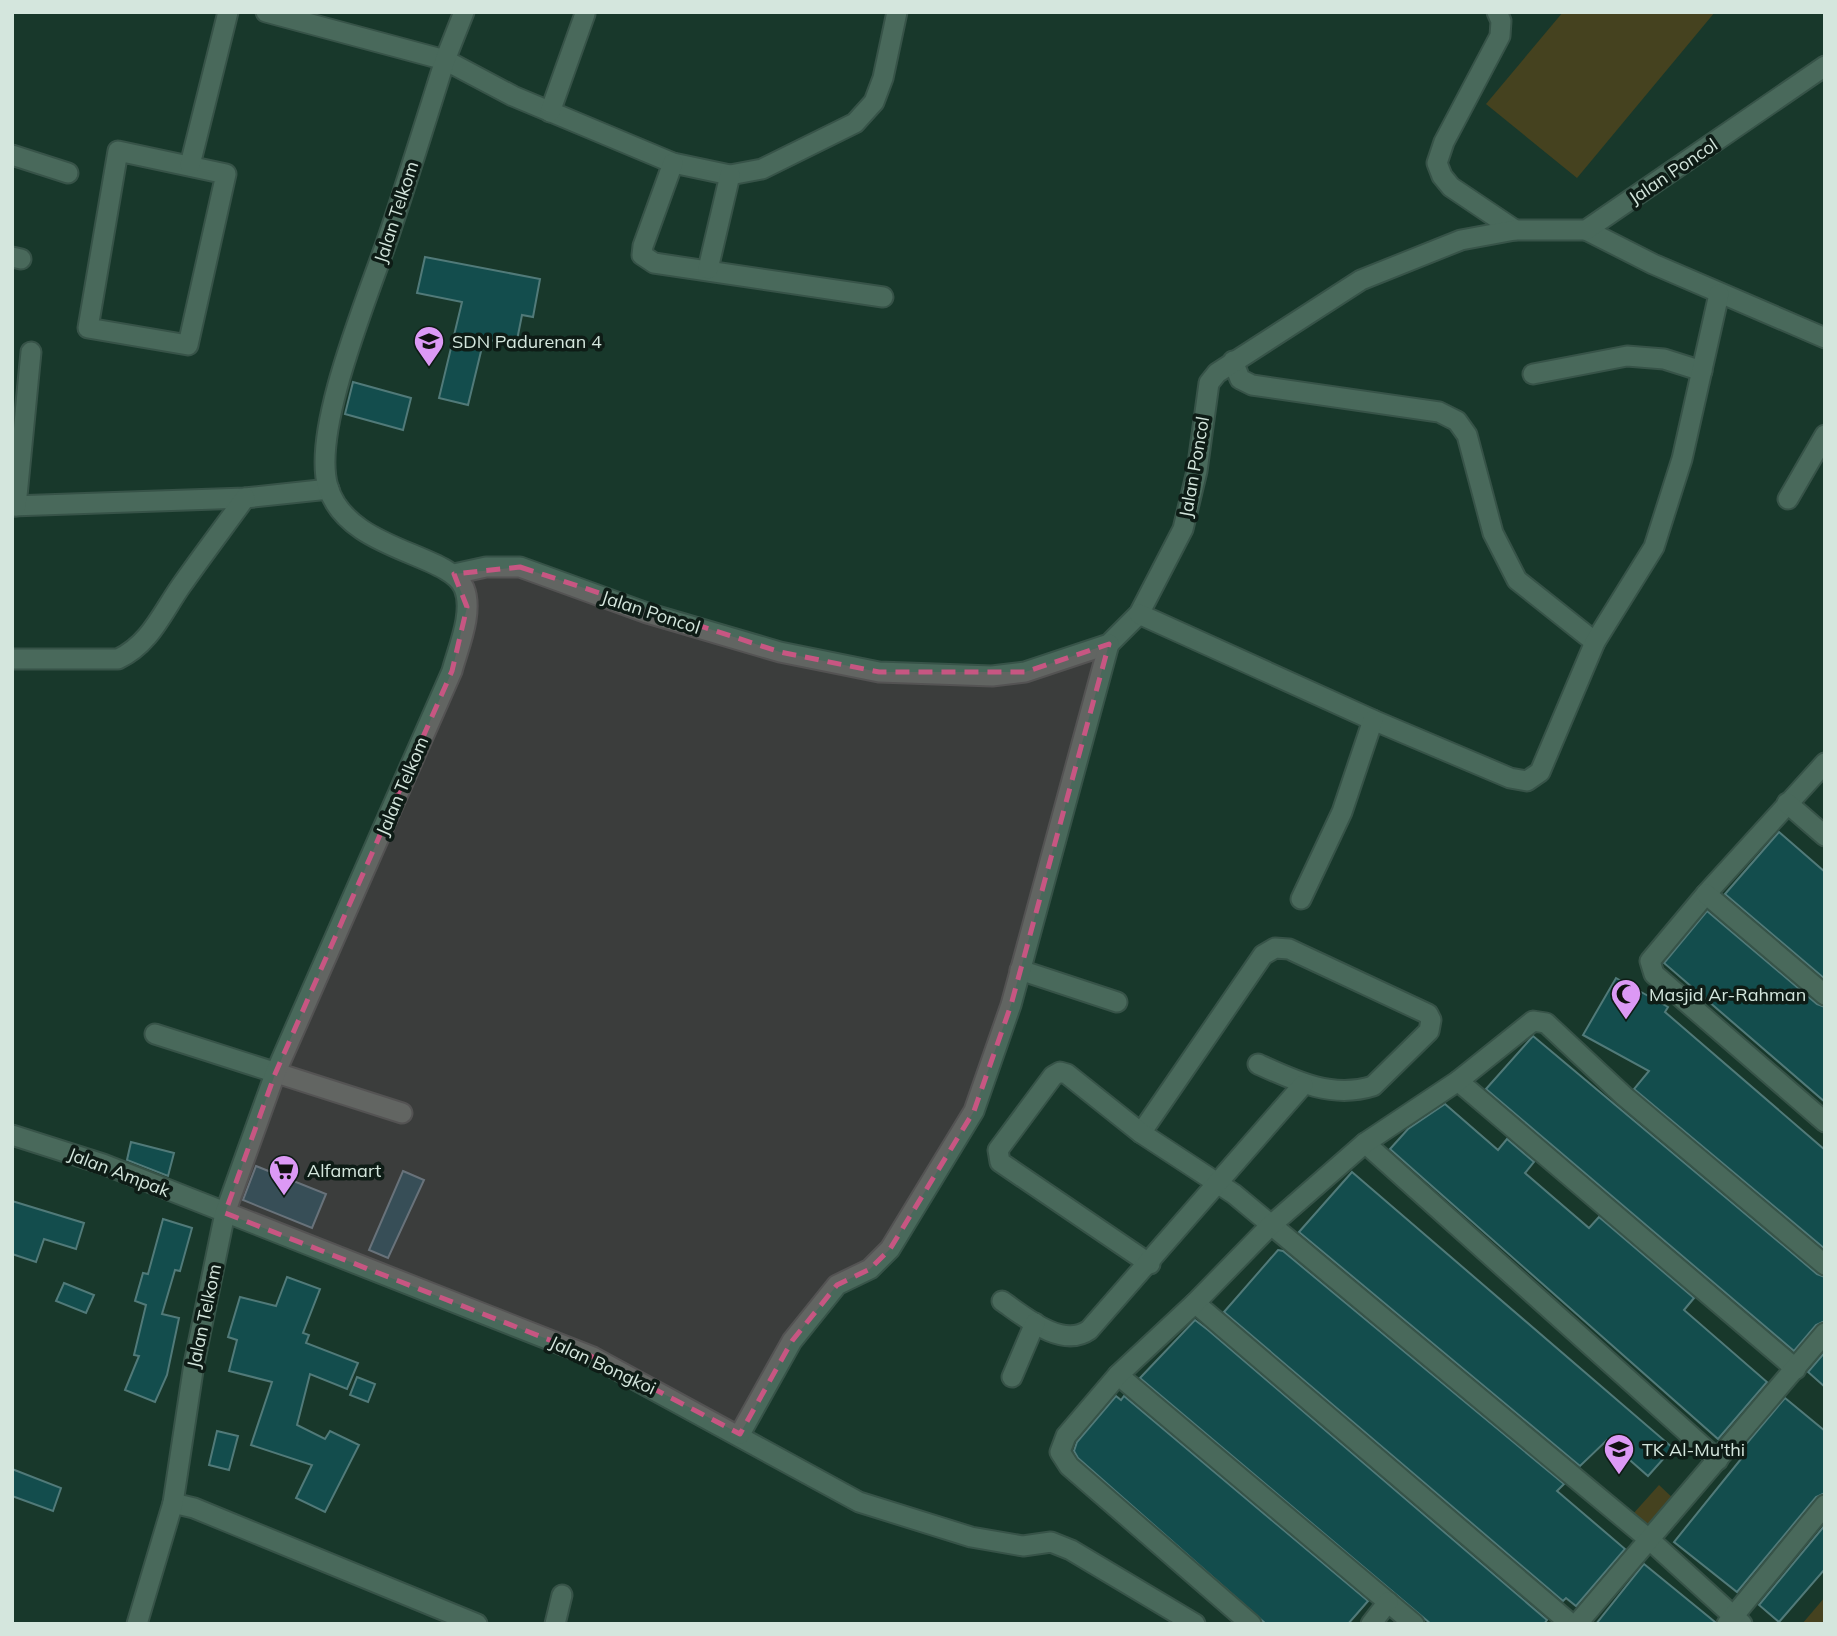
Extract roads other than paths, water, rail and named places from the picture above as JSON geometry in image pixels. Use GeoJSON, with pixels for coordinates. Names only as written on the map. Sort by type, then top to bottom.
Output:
{"type":"FeatureCollection","features":[{"type":"Feature","properties":{"kind":"street"},"geometry":{"type":"LineString","coordinates":[[190,165],[228,12]]}},
{"type":"Feature","properties":{"kind":"street"},"geometry":{"type":"LineString","coordinates":[[266,12],[445,60],[551,112],[673,163],[730,175],[762,169],[855,122],[874,102],[879,90],[897,12]]}},
{"type":"Feature","properties":{"kind":"street","name":"Jalan Telkom"},"geometry":{"type":"LineString","coordinates":[[137,1624],[173,1503],[194,1364],[225,1213],[275,1074],[452,671],[467,607],[464,589],[454,574],[386,545],[344,516],[329,489],[325,458],[327,435],[342,378],[445,60],[464,12]]}},
{"type":"Feature","properties":{"kind":"street"},"geometry":{"type":"LineString","coordinates":[[1500,13],[1500,36],[1444,142],[1437,163],[1442,176],[1451,187],[1515,230]]}},
{"type":"Feature","properties":{"kind":"street"},"geometry":{"type":"LineString","coordinates":[[551,112],[585,14]]}},
{"type":"Feature","properties":{"kind":"street","name":"Jalan Poncol"},"geometry":{"type":"LineString","coordinates":[[454,574],[486,567],[520,566],[647,612],[780,652],[878,672],[992,676],[1025,673],[1109,644],[1139,614],[1183,529],[1197,471],[1209,383],[1233,361],[1361,280],[1461,240],[1515,230],[1587,230],[1825,66]]}},
{"type":"Feature","properties":{"kind":"street"},"geometry":{"type":"LineString","coordinates":[[118,151],[190,165],[226,174],[188,345],[88,328],[118,151]]}},
{"type":"Feature","properties":{"kind":"street"},"geometry":{"type":"LineString","coordinates":[[12,155],[68,173]]}},
{"type":"Feature","properties":{"kind":"street"},"geometry":{"type":"LineString","coordinates":[[673,163],[642,255],[654,262],[883,297]]}},
{"type":"Feature","properties":{"kind":"street"},"geometry":{"type":"LineString","coordinates":[[708,269],[730,175]]}},
{"type":"Feature","properties":{"kind":"street"},"geometry":{"type":"LineString","coordinates":[[1587,230],[1719,294],[1825,338]]}},
{"type":"Feature","properties":{"kind":"street"},"geometry":{"type":"LineString","coordinates":[[1139,614],[1373,720],[1510,778],[1527,781],[1540,772],[1595,642],[1654,547],[1682,459],[1719,294]]}},
{"type":"Feature","properties":{"kind":"street"},"geometry":{"type":"LineString","coordinates":[[31,352],[14,506],[245,498],[329,489]]}},
{"type":"Feature","properties":{"kind":"street"},"geometry":{"type":"LineString","coordinates":[[1533,374],[1627,356],[1664,359],[1702,371]]}},
{"type":"Feature","properties":{"kind":"street"},"geometry":{"type":"LineString","coordinates":[[1233,361],[1240,379],[1252,385],[1439,412],[1457,421],[1467,435],[1500,552],[1517,580],[1595,642]]}},
{"type":"Feature","properties":{"kind":"street"},"geometry":{"type":"LineString","coordinates":[[1788,499],[1825,435]]}},
{"type":"Feature","properties":{"kind":"street"},"geometry":{"type":"LineString","coordinates":[[12,659],[118,659],[131,653],[164,615],[178,589],[245,498]]}},
{"type":"Feature","properties":{"kind":"street"},"geometry":{"type":"LineString","coordinates":[[740,1434],[792,1341],[837,1285],[870,1269],[890,1249],[974,1111],[1011,1005],[1109,644]]}},
{"type":"Feature","properties":{"kind":"street"},"geometry":{"type":"LineString","coordinates":[[1301,899],[1342,812],[1373,720]]}},
{"type":"Feature","properties":{"kind":"street"},"geometry":{"type":"LineString","coordinates":[[1825,763],[1706,894],[1650,961],[1650,968],[1694,1011],[1825,1122]]}},
{"type":"Feature","properties":{"kind":"street"},"geometry":{"type":"LineString","coordinates":[[1787,803],[1825,836]]}},
{"type":"Feature","properties":{"kind":"street"},"geometry":{"type":"LineString","coordinates":[[1706,894],[1825,995]]}},
{"type":"Feature","properties":{"kind":"street"},"geometry":{"type":"LineString","coordinates":[[1141,1133],[1263,956],[1275,948],[1289,949],[1428,1014],[1431,1020],[1429,1031],[1373,1086],[1347,1092],[1303,1085],[1258,1064]]}},
{"type":"Feature","properties":{"kind":"street"},"geometry":{"type":"LineString","coordinates":[[1020,970],[1117,1002]]}},
{"type":"Feature","properties":{"kind":"street"},"geometry":{"type":"LineString","coordinates":[[1251,1624],[1069,1466],[1060,1452],[1066,1436],[1118,1375],[1195,1303],[1266,1222],[1365,1143],[1458,1081],[1532,1021],[1546,1023],[1624,1096],[1825,1265]]}},
{"type":"Feature","properties":{"kind":"street"},"geometry":{"type":"LineString","coordinates":[[155,1034],[402,1113]]}},
{"type":"Feature","properties":{"kind":"street"},"geometry":{"type":"LineString","coordinates":[[1150,1264],[1000,1162],[998,1155],[1053,1076],[1060,1072],[1067,1074],[1141,1133],[1234,1194],[1651,1541],[1734,1621],[1825,1505]]}},
{"type":"Feature","properties":{"kind":"street"},"geometry":{"type":"LineString","coordinates":[[1458,1081],[1796,1369]]}},
{"type":"Feature","properties":{"kind":"street"},"geometry":{"type":"LineString","coordinates":[[1002,1301],[1035,1323],[1070,1338],[1080,1336],[1150,1264],[1303,1085]]}},
{"type":"Feature","properties":{"kind":"street","name":"Jalan Ampak"},"geometry":{"type":"LineString","coordinates":[[12,1135],[103,1164],[225,1213]]}},
{"type":"Feature","properties":{"kind":"street"},"geometry":{"type":"LineString","coordinates":[[1365,1143],[1718,1460]]}},
{"type":"Feature","properties":{"kind":"street","name":"Jalan Bongkoi"},"geometry":{"type":"LineString","coordinates":[[225,1213],[593,1357],[740,1434],[859,1502],[971,1537],[1023,1546],[1051,1542],[1071,1550],[1195,1624]]}},
{"type":"Feature","properties":{"kind":"street"},"geometry":{"type":"LineString","coordinates":[[1195,1303],[1571,1624]]}},
{"type":"Feature","properties":{"kind":"street"},"geometry":{"type":"LineString","coordinates":[[1012,1377],[1035,1323]]}},
{"type":"Feature","properties":{"kind":"street"},"geometry":{"type":"LineString","coordinates":[[1577,1624],[1651,1541],[1825,1334]]}},
{"type":"Feature","properties":{"kind":"street"},"geometry":{"type":"LineString","coordinates":[[1118,1375],[1414,1624]]}},
{"type":"Feature","properties":{"kind":"street"},"geometry":{"type":"LineString","coordinates":[[173,1503],[194,1508],[477,1624]]}},
{"type":"Feature","properties":{"kind":"street"},"geometry":{"type":"LineString","coordinates":[[555,1624],[562,1595]]}},
{"type":"Feature","properties":{"kind":"street"},"geometry":{"type":"LineString","coordinates":[[1371,1624],[1388,1602]]}},
{"type":"Feature","properties":{"kind":"place","name":"SDN Padurenan 4"},"geometry":{"type":"Point","coordinates":[429,368]}},
{"type":"Feature","properties":{"kind":"place","name":"Masjid Ar-Rahman"},"geometry":{"type":"Point","coordinates":[1626,1021]}},
{"type":"Feature","properties":{"kind":"place","name":"Alfamart"},"geometry":{"type":"Point","coordinates":[284,1197]}},
{"type":"Feature","properties":{"kind":"place","name":"TK Al-Mu'thi"},"geometry":{"type":"Point","coordinates":[1619,1476]}}]}
